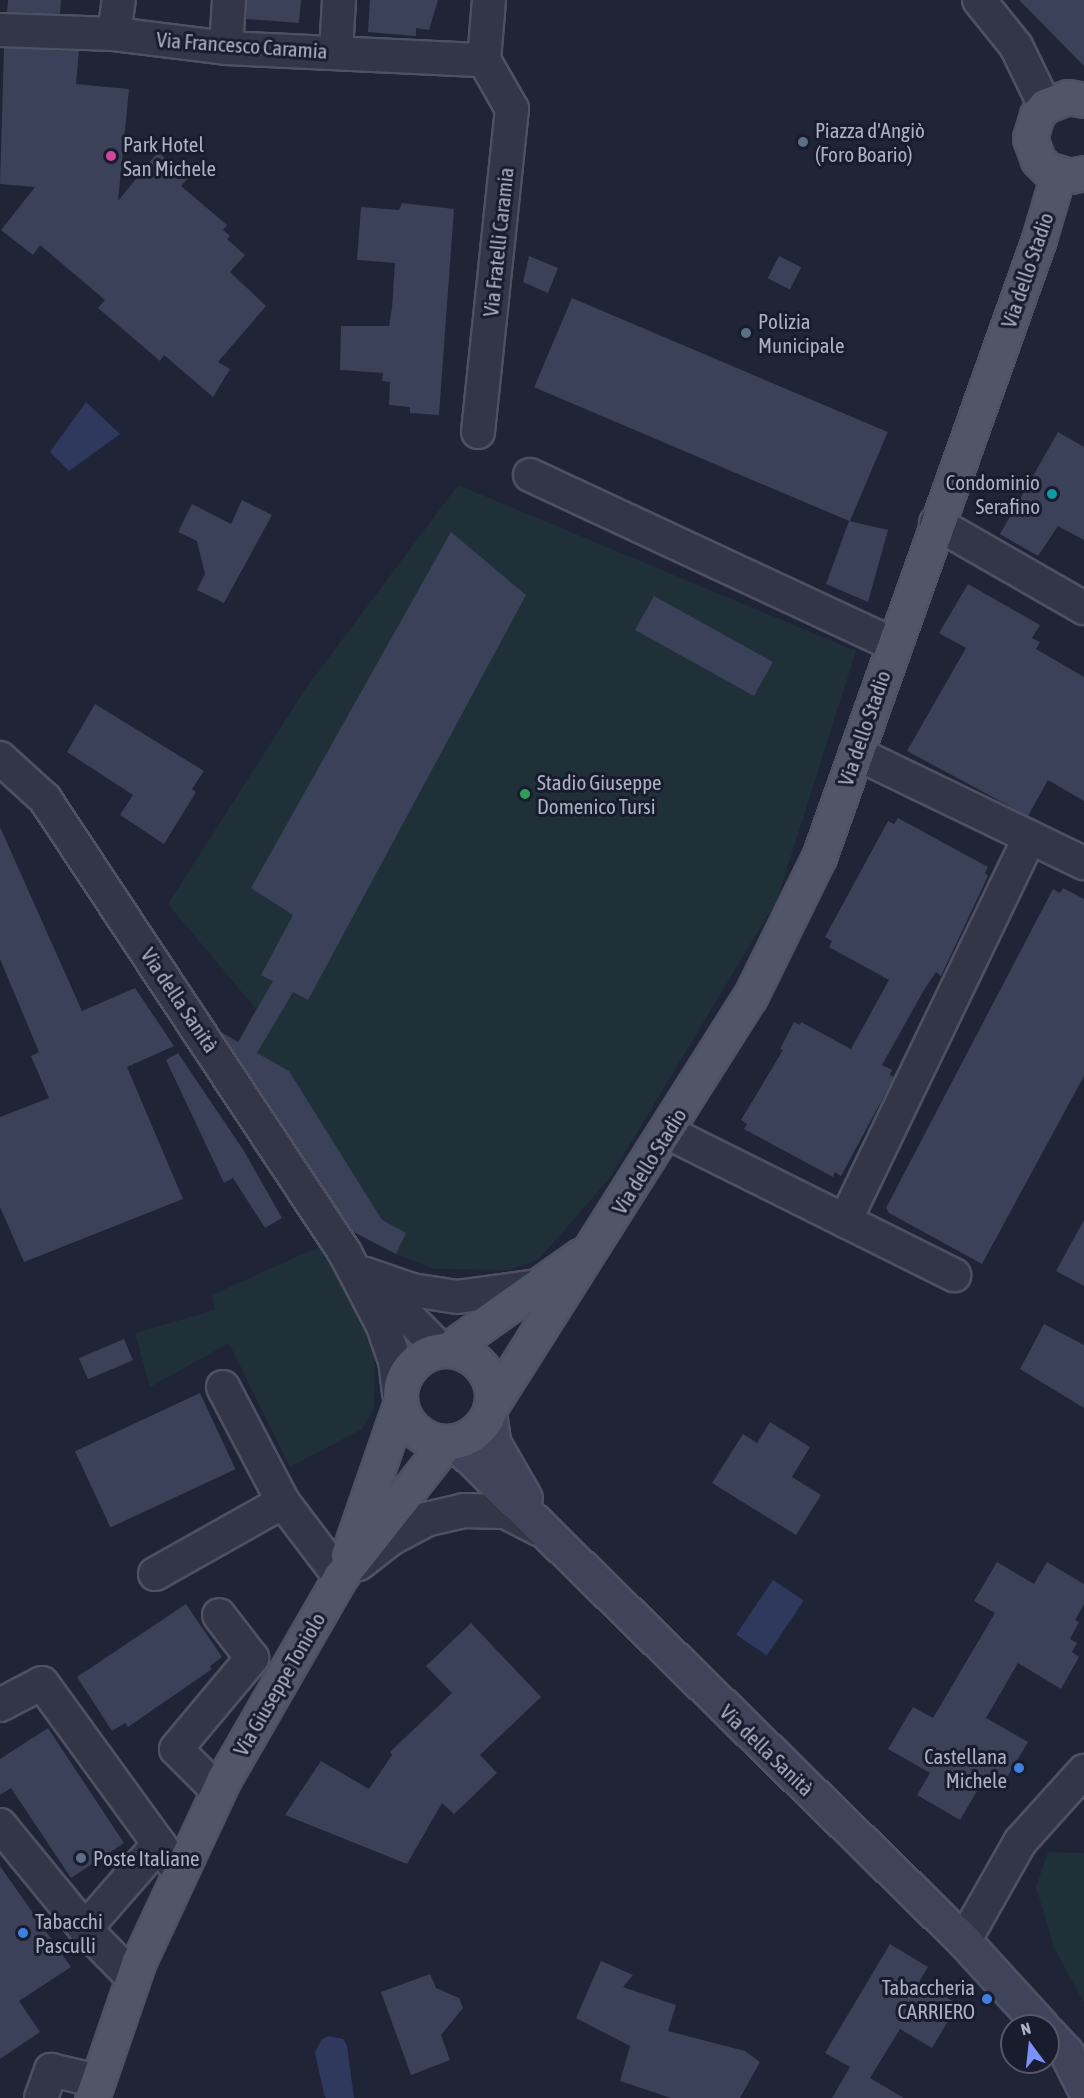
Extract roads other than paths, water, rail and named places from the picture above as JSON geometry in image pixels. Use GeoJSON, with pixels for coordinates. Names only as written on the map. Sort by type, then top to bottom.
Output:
{"type":"FeatureCollection","features":[{"type":"Feature","properties":{"kind":"main road"},"geometry":{"type":"LineString","coordinates":[[1071,174],[1038,160],[1030,138],[1031,126],[1045,106],[1068,97],[1084,100]]}},
{"type":"Feature","properties":{"kind":"main road","name":"Via dello Stadio"},"geometry":{"type":"LineString","coordinates":[[490,1410],[750,997],[819,857],[1039,239],[1071,174]]}},
{"type":"Feature","properties":{"kind":"main road","name":"Via dello Stadio"},"geometry":{"type":"LineString","coordinates":[[444,1350],[595,1246]]}},
{"type":"Feature","properties":{"kind":"main road"},"geometry":{"type":"LineString","coordinates":[[444,1350],[471,1358],[481,1366],[492,1392],[490,1410],[469,1437],[450,1442],[416,1432],[399,1399],[409,1368],[418,1359],[444,1350]]}},
{"type":"Feature","properties":{"kind":"main road","name":"Via Giuseppe Toniolo"},"geometry":{"type":"LineString","coordinates":[[340,1577],[399,1399]]}},
{"type":"Feature","properties":{"kind":"main road","name":"Via della Sanità"},"geometry":{"type":"LineString","coordinates":[[490,1410],[494,1444],[512,1480],[569,1558]]}},
{"type":"Feature","properties":{"kind":"main road","name":"Via della Sanità"},"geometry":{"type":"LineString","coordinates":[[450,1442],[964,1941],[1031,2014]]}},
{"type":"Feature","properties":{"kind":"main road","name":"Via Giuseppe Toniolo"},"geometry":{"type":"LineString","coordinates":[[95,2090],[133,1978],[218,1791],[340,1577],[450,1442]]}},
{"type":"Feature","properties":{"kind":"main road"},"geometry":{"type":"LineString","coordinates":[[1060,2045],[1066,2052],[1084,2088]]}},
{"type":"Feature","properties":{"kind":"street"},"geometry":{"type":"LineString","coordinates":[[114,34],[118,0]]}},
{"type":"Feature","properties":{"kind":"street"},"geometry":{"type":"LineString","coordinates":[[226,48],[229,0]]}},
{"type":"Feature","properties":{"kind":"street"},"geometry":{"type":"LineString","coordinates":[[336,52],[339,0]]}},
{"type":"Feature","properties":{"kind":"street"},"geometry":{"type":"LineString","coordinates":[[484,60],[489,0]]}},
{"type":"Feature","properties":{"kind":"street"},"geometry":{"type":"LineString","coordinates":[[978,3],[1016,46],[1045,106]]}},
{"type":"Feature","properties":{"kind":"street","name":"Via Francesco Caramia"},"geometry":{"type":"LineString","coordinates":[[0,30],[114,34],[226,48],[484,60]]}},
{"type":"Feature","properties":{"kind":"street","name":"Via Fratelli Caramia"},"geometry":{"type":"LineString","coordinates":[[478,432],[512,109],[484,60]]}},
{"type":"Feature","properties":{"kind":"street"},"geometry":{"type":"LineString","coordinates":[[530,475],[893,644]]}},
{"type":"Feature","properties":{"kind":"street"},"geometry":{"type":"LineString","coordinates":[[936,523],[1084,608]]}},
{"type":"Feature","properties":{"kind":"street"},"geometry":{"type":"LineString","coordinates":[[856,753],[1084,863]]}},
{"type":"Feature","properties":{"kind":"street","name":"Via della Sanità"},"geometry":{"type":"LineString","coordinates":[[0,758],[45,799],[356,1264],[395,1360],[399,1399]]}},
{"type":"Feature","properties":{"kind":"street"},"geometry":{"type":"LineString","coordinates":[[844,1221],[1030,837]]}},
{"type":"Feature","properties":{"kind":"street"},"geometry":{"type":"LineString","coordinates":[[667,1132],[954,1275]]}},
{"type":"Feature","properties":{"kind":"street","name":"Via della Sanità"},"geometry":{"type":"LineString","coordinates":[[356,1264],[444,1350]]}},
{"type":"Feature","properties":{"kind":"street","name":"Via dello Stadio"},"geometry":{"type":"LineString","coordinates":[[356,1264],[412,1290],[457,1297],[537,1286]]}},
{"type":"Feature","properties":{"kind":"street"},"geometry":{"type":"LineString","coordinates":[[223,1387],[283,1502],[340,1577],[390,1538],[425,1519],[463,1510],[505,1511],[540,1529]]}},
{"type":"Feature","properties":{"kind":"street"},"geometry":{"type":"LineString","coordinates":[[155,1574],[283,1502]]}},
{"type":"Feature","properties":{"kind":"street","name":"Via Giuseppe Toniolo"},"geometry":{"type":"LineString","coordinates":[[218,1791],[176,1749],[252,1658],[219,1615]]}},
{"type":"Feature","properties":{"kind":"street"},"geometry":{"type":"LineString","coordinates":[[0,1705],[42,1683],[180,1873]]}},
{"type":"Feature","properties":{"kind":"street"},"geometry":{"type":"LineString","coordinates":[[964,1941],[1020,1842],[1084,1771]]}},
{"type":"Feature","properties":{"kind":"street"},"geometry":{"type":"LineString","coordinates":[[0,1825],[85,1929],[133,1978]]}},
{"type":"Feature","properties":{"kind":"street"},"geometry":{"type":"LineString","coordinates":[[85,1929],[159,1844]]}},
{"type":"Feature","properties":{"kind":"street","name":"Via Giuseppe Toniolo"},"geometry":{"type":"LineString","coordinates":[[41,2098],[51,2070],[95,2090]]}},
{"type":"Feature","properties":{"kind":"water"},"geometry":{"type":"Polygon","coordinates":[[[86,402],[120,434],[69,471],[50,452],[86,402]]]}},
{"type":"Feature","properties":{"kind":"water"},"geometry":{"type":"Polygon","coordinates":[[[773,1580],[804,1601],[767,1655],[736,1635],[773,1580]]]}},
{"type":"Feature","properties":{"kind":"water"},"geometry":{"type":"Polygon","coordinates":[[[328,2036],[343,2039],[347,2046],[354,2098],[326,2098],[324,2094],[315,2053],[321,2040],[328,2036]]]}},
{"type":"Feature","properties":{"kind":"place","name":"Piazza d'Angiò (Foro Boario)"},"geometry":{"type":"Point","coordinates":[803,142]}},
{"type":"Feature","properties":{"kind":"place","name":"Park Hotel San Michele"},"geometry":{"type":"Point","coordinates":[111,156]}},
{"type":"Feature","properties":{"kind":"place","name":"Polizia Municipale"},"geometry":{"type":"Point","coordinates":[746,333]}},
{"type":"Feature","properties":{"kind":"place","name":"Condominio Serafino"},"geometry":{"type":"Point","coordinates":[1052,494]}},
{"type":"Feature","properties":{"kind":"place","name":"Stadio Giuseppe Domenico Tursi"},"geometry":{"type":"Point","coordinates":[525,794]}},
{"type":"Feature","properties":{"kind":"place","name":"Castellana Michele"},"geometry":{"type":"Point","coordinates":[1019,1768]}},
{"type":"Feature","properties":{"kind":"place","name":"Poste Italiane"},"geometry":{"type":"Point","coordinates":[81,1858]}},
{"type":"Feature","properties":{"kind":"place","name":"Tabacchi Pasculli"},"geometry":{"type":"Point","coordinates":[23,1933]}},
{"type":"Feature","properties":{"kind":"place","name":"Tabaccheria CARRIERO"},"geometry":{"type":"Point","coordinates":[987,1999]}}]}
